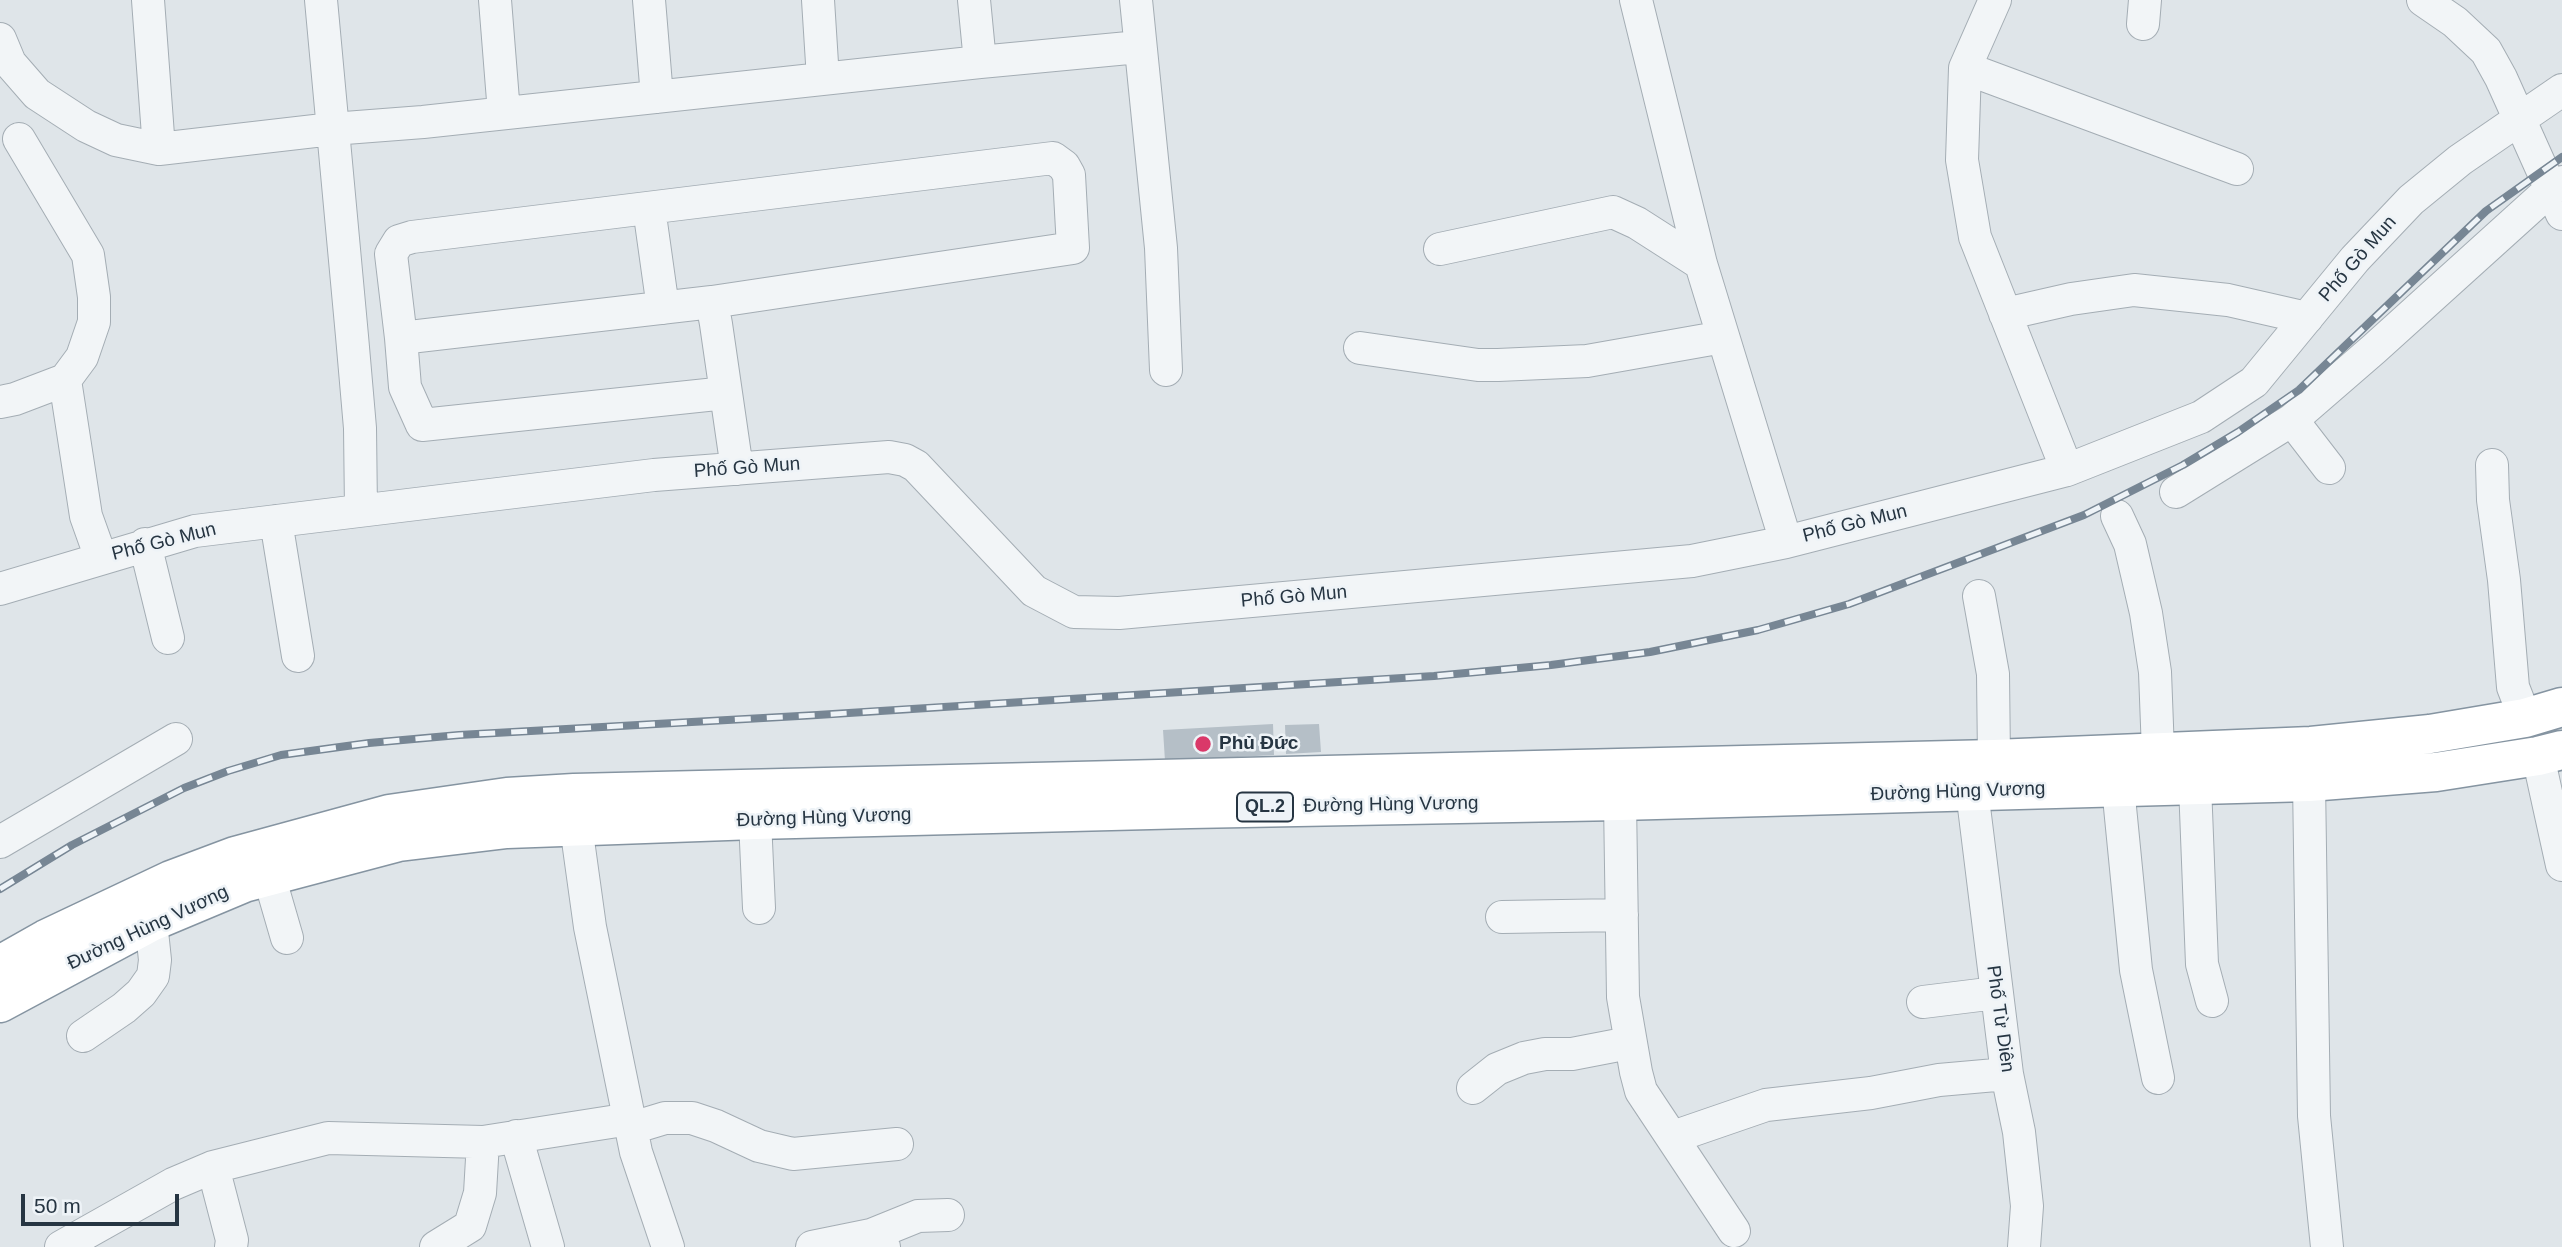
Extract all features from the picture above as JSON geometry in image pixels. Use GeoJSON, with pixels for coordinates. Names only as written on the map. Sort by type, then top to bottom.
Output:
{"type":"FeatureCollection","features":[{"type":"Feature","properties":{"kind":"highway","name":"Đường Hùng Vương"},"geometry":{"type":"LineString","coordinates":[[0,965],[46,939],[171,880],[235,856],[389,814],[507,797],[574,793],[1994,759],[2158,752],[2338,744],[2430,734],[2525,718],[2562,707]]}},
{"type":"Feature","properties":{"kind":"highway","name":"Đường Hùng Vương"},"geometry":{"type":"LineString","coordinates":[[0,1003],[151,922],[244,883],[398,842],[507,829],[1203,808],[1620,801],[2309,782],[2436,772],[2550,753]]}},
{"type":"Feature","properties":{"kind":"street"},"geometry":{"type":"LineString","coordinates":[[149,0],[159,149]]}},
{"type":"Feature","properties":{"kind":"street"},"geometry":{"type":"LineString","coordinates":[[321,0],[360,428],[361,510]]}},
{"type":"Feature","properties":{"kind":"street"},"geometry":{"type":"LineString","coordinates":[[495,0],[504,113]]}},
{"type":"Feature","properties":{"kind":"street"},"geometry":{"type":"LineString","coordinates":[[649,0],[657,97]]}},
{"type":"Feature","properties":{"kind":"street"},"geometry":{"type":"LineString","coordinates":[[818,0],[823,79]]}},
{"type":"Feature","properties":{"kind":"street"},"geometry":{"type":"LineString","coordinates":[[974,0],[980,62]]}},
{"type":"Feature","properties":{"kind":"street"},"geometry":{"type":"LineString","coordinates":[[1136,0],[1161,248],[1166,370]]}},
{"type":"Feature","properties":{"kind":"street"},"geometry":{"type":"LineString","coordinates":[[1636,0],[1701,264],[1786,542]]}},
{"type":"Feature","properties":{"kind":"street"},"geometry":{"type":"LineString","coordinates":[[1995,0],[1965,68],[1962,160],[1975,237],[2067,470]]}},
{"type":"Feature","properties":{"kind":"street"},"geometry":{"type":"LineString","coordinates":[[2176,492],[2292,420],[2558,195],[2486,51],[2455,22],[2423,0]]}},
{"type":"Feature","properties":{"kind":"street"},"geometry":{"type":"LineString","coordinates":[[0,39],[10,62],[37,94],[86,126],[116,140],[159,149],[1139,47]]}},
{"type":"Feature","properties":{"kind":"street"},"geometry":{"type":"LineString","coordinates":[[1965,68],[2237,169]]}},
{"type":"Feature","properties":{"kind":"street","name":"Phố Gò Mun"},"geometry":{"type":"LineString","coordinates":[[0,589],[195,531],[654,475],[889,457],[905,460],[916,466],[1034,591],[1073,612],[1119,613],[1692,561],[1786,542],[2067,470],[2201,417],[2254,382],[2355,259],[2411,200],[2460,160],[2562,90]]}},
{"type":"Feature","properties":{"kind":"street"},"geometry":{"type":"LineString","coordinates":[[0,402],[65,380],[82,357],[94,322],[94,297],[88,255],[19,139]]}},
{"type":"Feature","properties":{"kind":"street"},"geometry":{"type":"LineString","coordinates":[[401,338],[712,303],[1073,248],[1069,175],[1064,166],[1053,158],[412,237],[400,241],[391,254],[405,387],[422,425],[726,393]]}},
{"type":"Feature","properties":{"kind":"street"},"geometry":{"type":"LineString","coordinates":[[649,208],[663,308]]}},
{"type":"Feature","properties":{"kind":"street"},"geometry":{"type":"LineString","coordinates":[[1440,249],[1613,212],[1637,223],[1701,264]]}},
{"type":"Feature","properties":{"kind":"street"},"geometry":{"type":"LineString","coordinates":[[2005,314],[2071,299],[2134,290],[2228,300],[2307,318]]}},
{"type":"Feature","properties":{"kind":"street"},"geometry":{"type":"LineString","coordinates":[[712,303],[737,469]]}},
{"type":"Feature","properties":{"kind":"street"},"geometry":{"type":"LineString","coordinates":[[1360,348],[1478,365],[1498,365],[1587,361],[1723,337]]}},
{"type":"Feature","properties":{"kind":"street"},"geometry":{"type":"LineString","coordinates":[[65,380],[86,516],[101,558]]}},
{"type":"Feature","properties":{"kind":"street"},"geometry":{"type":"LineString","coordinates":[[2292,420],[2329,468]]}},
{"type":"Feature","properties":{"kind":"street"},"geometry":{"type":"LineString","coordinates":[[2492,465],[2493,500],[2504,580],[2513,687],[2525,718]]}},
{"type":"Feature","properties":{"kind":"street"},"geometry":{"type":"LineString","coordinates":[[2117,516],[2130,544],[2146,613],[2155,673],[2158,752]]}},
{"type":"Feature","properties":{"kind":"street"},"geometry":{"type":"LineString","coordinates":[[276,521],[298,656]]}},
{"type":"Feature","properties":{"kind":"street"},"geometry":{"type":"LineString","coordinates":[[145,544],[168,638]]}},
{"type":"Feature","properties":{"kind":"street"},"geometry":{"type":"LineString","coordinates":[[1979,596],[1993,674],[1994,759]]}},
{"type":"Feature","properties":{"kind":"street"},"geometry":{"type":"LineString","coordinates":[[0,842],[176,739]]}},
{"type":"Feature","properties":{"kind":"street"},"geometry":{"type":"LineString","coordinates":[[2550,753],[2562,865]]}},
{"type":"Feature","properties":{"kind":"street"},"geometry":{"type":"LineString","coordinates":[[2309,782],[2314,1116],[2327,1247]]}},
{"type":"Feature","properties":{"kind":"street"},"geometry":{"type":"LineString","coordinates":[[2195,785],[2202,964],[2212,1001]]}},
{"type":"Feature","properties":{"kind":"street"},"geometry":{"type":"LineString","coordinates":[[2118,787],[2136,970],[2158,1078]]}},
{"type":"Feature","properties":{"kind":"street","name":"Phố Từ Diên"},"geometry":{"type":"LineString","coordinates":[[1972,792],[2007,1074],[2019,1132],[2027,1206],[2024,1247]]}},
{"type":"Feature","properties":{"kind":"street"},"geometry":{"type":"LineString","coordinates":[[1620,801],[1623,997],[1629,1043],[1641,1091],[1734,1231]]}},
{"type":"Feature","properties":{"kind":"street"},"geometry":{"type":"LineString","coordinates":[[755,820],[759,908]]}},
{"type":"Feature","properties":{"kind":"street"},"geometry":{"type":"LineString","coordinates":[[576,826],[590,927],[636,1152],[668,1247]]}},
{"type":"Feature","properties":{"kind":"street"},"geometry":{"type":"LineString","coordinates":[[269,876],[287,937]]}},
{"type":"Feature","properties":{"kind":"street"},"geometry":{"type":"LineString","coordinates":[[1502,917],[1622,915]]}},
{"type":"Feature","properties":{"kind":"street"},"geometry":{"type":"LineString","coordinates":[[83,1037],[124,1008],[141,993],[153,976],[155,960],[151,922]]}},
{"type":"Feature","properties":{"kind":"street"},"geometry":{"type":"LineString","coordinates":[[1923,1002],[1996,993]]}},
{"type":"Feature","properties":{"kind":"street"},"geometry":{"type":"LineString","coordinates":[[1473,1088],[1497,1069],[1524,1058],[1545,1054],[1572,1054],[1629,1043]]}},
{"type":"Feature","properties":{"kind":"street"},"geometry":{"type":"LineString","coordinates":[[1673,1137],[1766,1105],[1859,1094],[1939,1080],[2007,1074]]}},
{"type":"Feature","properties":{"kind":"street"},"geometry":{"type":"LineString","coordinates":[[61,1247],[173,1184],[213,1167],[327,1138],[484,1142],[665,1118],[692,1118],[759,1146],[793,1154],[897,1144]]}},
{"type":"Feature","properties":{"kind":"street"},"geometry":{"type":"LineString","coordinates":[[516,1136],[548,1247]]}},
{"type":"Feature","properties":{"kind":"street"},"geometry":{"type":"LineString","coordinates":[[436,1247],[470,1226],[480,1192],[484,1142]]}},
{"type":"Feature","properties":{"kind":"street"},"geometry":{"type":"LineString","coordinates":[[213,1167],[232,1240],[231,1247]]}},
{"type":"Feature","properties":{"kind":"street"},"geometry":{"type":"LineString","coordinates":[[812,1247],[878,1241],[918,1216],[948,1215]]}},
{"type":"Feature","properties":{"kind":"building"},"geometry":{"type":"Polygon","coordinates":[[[1273,724],[1274,755],[1165,761],[1163,730],[1273,724]]]}},
{"type":"Feature","properties":{"kind":"building"},"geometry":{"type":"Polygon","coordinates":[[[1319,724],[1321,752],[1286,754],[1285,725],[1319,724]]]}},
{"type":"Feature","properties":{"kind":"railway"},"geometry":{"type":"LineString","coordinates":[[0,889],[72,845],[184,788],[281,755],[459,735],[1434,676],[1650,652],[1758,630],[1849,604],[2084,515],[2183,465],[2238,432],[2299,390],[2486,211],[2562,157]]}},
{"type":"Feature","properties":{"kind":"place","name":"Phủ Đức"},"geometry":{"type":"Point","coordinates":[1203,744]}}]}
